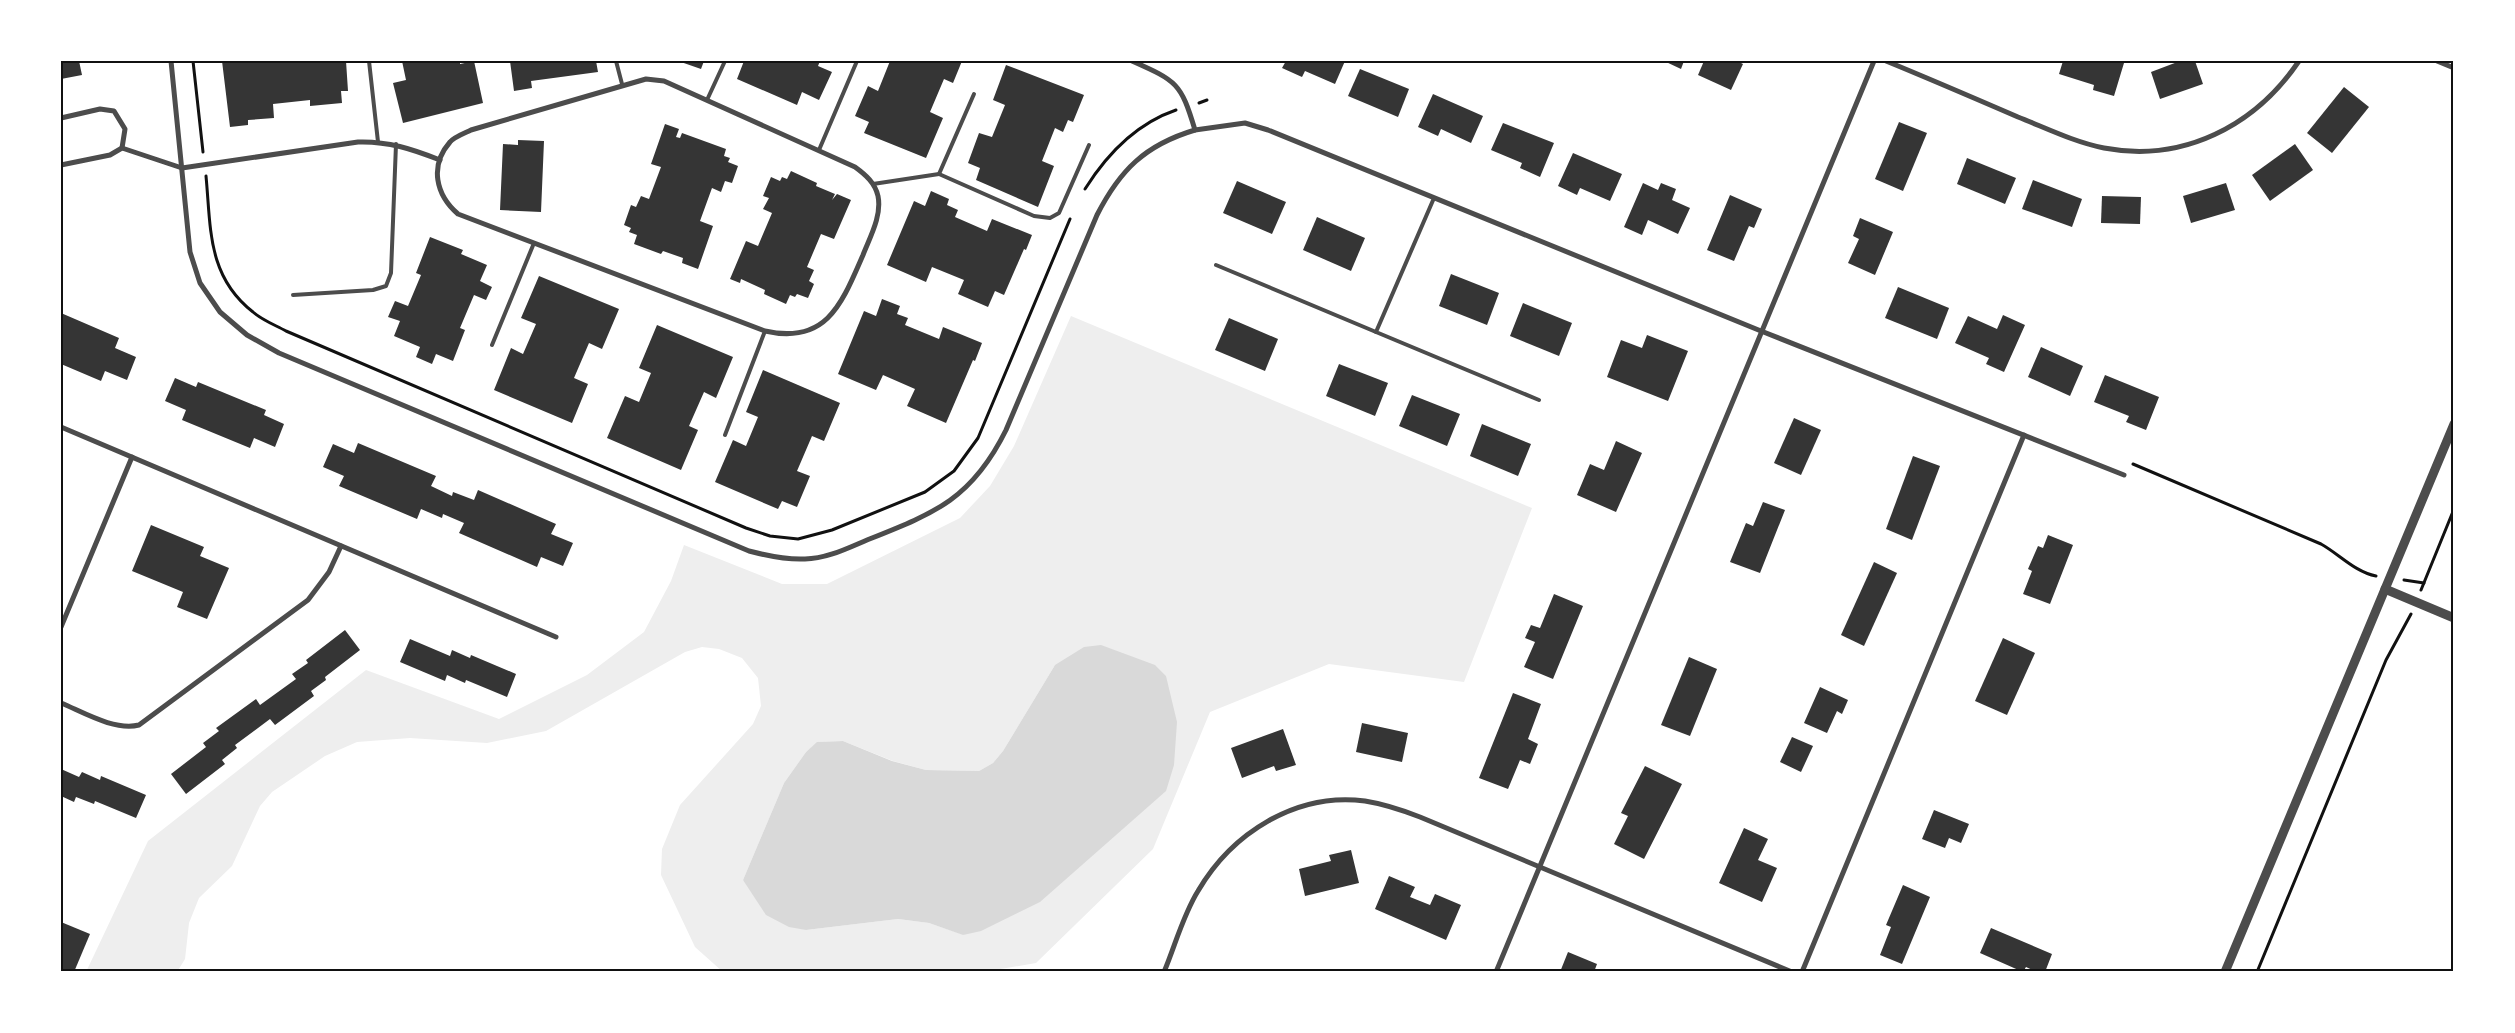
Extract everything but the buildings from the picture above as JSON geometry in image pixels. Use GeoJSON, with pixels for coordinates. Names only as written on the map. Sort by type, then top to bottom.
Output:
{"type":"FeatureCollection","features":[{"type":"Feature","properties":{"kind":"street"},"geometry":{"type":"LineString","coordinates":[[171,61],[190,252],[200,283],[220,312],[247,335],[279,353],[749,552],[777,558],[808,559],[836,552],[924,518],[950,502],[974,480],[993,456],[1006,430],[1097,215],[1111,188],[1129,167],[1152,148],[1174,136],[1195,130],[1231,124],[1257,126],[1761,331],[2124,474]]}},
{"type":"Feature","properties":{"kind":"street"},"geometry":{"type":"LineString","coordinates":[[1132,61],[1161,74],[1178,86],[1188,106],[1195,130]]}},
{"type":"Feature","properties":{"kind":"street"},"geometry":{"type":"LineString","coordinates":[[1496,972],[1874,61]]}},
{"type":"Feature","properties":{"kind":"street"},"geometry":{"type":"LineString","coordinates":[[1886,61],[2068,137],[2104,148],[2146,152],[2182,146],[2216,134],[2254,113],[2284,83],[2299,61]]}},
{"type":"Feature","properties":{"kind":"street"},"geometry":{"type":"LineString","coordinates":[[2438,61],[2454,68]]}},
{"type":"Feature","properties":{"kind":"street"},"geometry":{"type":"LineString","coordinates":[[646,79],[664,81],[855,167],[873,184],[878,197],[875,226],[843,301],[823,323],[810,331],[786,334],[765,331],[458,214],[445,203],[437,180],[440,160],[450,141],[470,130],[622,84],[646,79]]}},
{"type":"Feature","properties":{"kind":"street"},"geometry":{"type":"LineString","coordinates":[[61,118],[100,110],[114,111],[125,129],[122,148]]}},
{"type":"Feature","properties":{"kind":"street"},"geometry":{"type":"LineString","coordinates":[[61,165],[110,155],[122,148],[182,168],[358,142],[396,144],[440,160]]}},
{"type":"Feature","properties":{"kind":"street"},"geometry":{"type":"LineString","coordinates":[[2225,972],[2454,424]]}},
{"type":"Feature","properties":{"kind":"street"},"geometry":{"type":"LineString","coordinates":[[61,427],[556,637]]}},
{"type":"Feature","properties":{"kind":"street"},"geometry":{"type":"LineString","coordinates":[[1802,972],[2024,435]]}},
{"type":"Feature","properties":{"kind":"street"},"geometry":{"type":"LineString","coordinates":[[61,627],[132,457]]}},
{"type":"Feature","properties":{"kind":"street"},"geometry":{"type":"LineString","coordinates":[[61,703],[116,724],[131,727],[139,725],[308,600],[329,572],[341,546]]}},
{"type":"Feature","properties":{"kind":"street"},"geometry":{"type":"LineString","coordinates":[[2385,589],[2454,618]]}},
{"type":"Feature","properties":{"kind":"street"},"geometry":{"type":"LineString","coordinates":[[1164,972],[1196,893],[1212,868],[1246,835],[1282,813],[1306,806],[1335,801],[1364,801],[1393,807],[1540,866],[1792,972]]}},
{"type":"Feature","properties":{"kind":"lane"},"geometry":{"type":"LineString","coordinates":[[369,61],[378,142]]}},
{"type":"Feature","properties":{"kind":"lane"},"geometry":{"type":"LineString","coordinates":[[616,61],[622,84]]}},
{"type":"Feature","properties":{"kind":"lane"},"geometry":{"type":"LineString","coordinates":[[707,100],[725,61]]}},
{"type":"Feature","properties":{"kind":"lane"},"geometry":{"type":"LineString","coordinates":[[819,150],[858,61]]}},
{"type":"Feature","properties":{"kind":"lane"},"geometry":{"type":"LineString","coordinates":[[939,174],[974,94]]}},
{"type":"Feature","properties":{"kind":"lane"},"geometry":{"type":"LineString","coordinates":[[293,295],[373,290],[386,286],[392,274],[396,144]]}},
{"type":"Feature","properties":{"kind":"lane"},"geometry":{"type":"LineString","coordinates":[[873,184],[939,174],[1034,216],[1050,218],[1058,213],[1089,145]]}},
{"type":"Feature","properties":{"kind":"lane"},"geometry":{"type":"LineString","coordinates":[[1376,332],[1434,198]]}},
{"type":"Feature","properties":{"kind":"lane"},"geometry":{"type":"LineString","coordinates":[[492,345],[534,243]]}},
{"type":"Feature","properties":{"kind":"lane"},"geometry":{"type":"LineString","coordinates":[[1216,265],[1539,400]]}},
{"type":"Feature","properties":{"kind":"lane"},"geometry":{"type":"LineString","coordinates":[[725,435],[765,331]]}},
{"type":"Feature","properties":{"kind":"path"},"geometry":{"type":"LineString","coordinates":[[193,61],[213,254],[226,284],[253,312],[295,335],[746,528],[770,536],[798,539],[832,530],[925,492],[954,471],[978,438],[1073,214]]}},
{"type":"Feature","properties":{"kind":"path"},"geometry":{"type":"LineString","coordinates":[[1080,196],[1103,161],[1131,134],[1162,115],[1207,100]]}},
{"type":"Feature","properties":{"kind":"path"},"geometry":{"type":"LineString","coordinates":[[2124,474],[2128,463],[2321,544],[2339,554],[2354,567],[2370,575],[2424,583]]}},
{"type":"Feature","properties":{"kind":"path"},"geometry":{"type":"LineString","coordinates":[[2257,972],[2386,660],[2406,625],[2454,510]]}},
{"type":"Feature","properties":{"kind":"shaded area"},"geometry":{"type":"Polygon","coordinates":[[[1071,316],[1532,508],[1464,682],[1329,664],[1210,712],[1153,849],[1036,963],[983,972],[723,972],[695,947],[661,875],[662,849],[680,805],[753,724],[761,706],[758,678],[742,658],[719,649],[702,647],[685,652],[546,731],[487,743],[410,738],[357,742],[325,756],[272,792],[260,806],[232,866],[199,898],[189,923],[185,959],[177,972],[86,972],[148,841],[366,670],[499,719],[587,675],[644,632],[671,581],[684,545],[782,584],[827,584],[960,518],[990,486],[1014,446],[1071,316]],[[1055,665],[1003,751],[993,763],[979,771],[926,770],[893,761],[843,741],[818,742],[806,752],[784,783],[743,880],[806,930],[898,919],[929,923],[964,935],[1055,665]]]}},
{"type":"Feature","properties":{"kind":"shaded area"},"geometry":{"type":"Polygon","coordinates":[[[1101,645],[1155,665],[1166,676],[1177,722],[1174,765],[1166,791],[1040,902],[981,931],[963,935],[929,923],[898,919],[806,930],[789,927],[766,915],[743,880],[784,783],[806,752],[817,742],[843,741],[892,761],[926,770],[979,771],[993,763],[1003,751],[1055,665],[1084,647],[1101,645]]]}}]}
